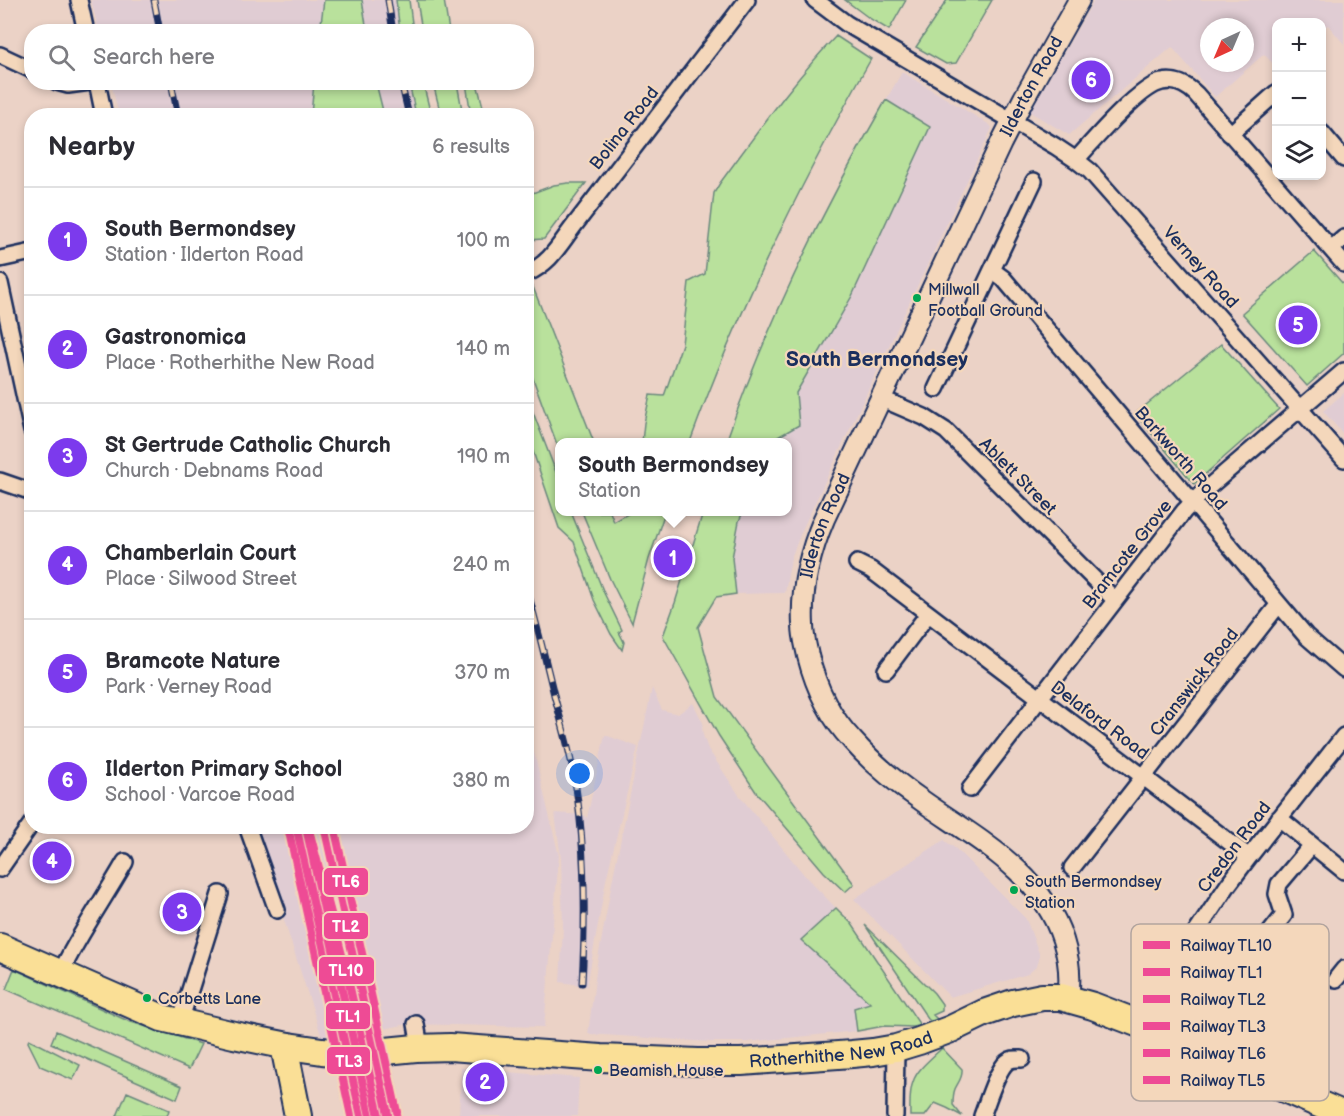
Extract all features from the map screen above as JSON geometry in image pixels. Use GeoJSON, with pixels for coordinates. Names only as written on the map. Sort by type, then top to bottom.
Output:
{"type":"FeatureCollection","features":[{"type":"Feature","properties":{"kind":"main road","name":"Rotherhithe New Road"},"geometry":{"type":"LineString","coordinates":[[0,947],[162,1018],[288,1046],[355,1054],[418,1036],[450,1047],[601,1058],[741,1062],[832,1056],[896,1048],[951,1029],[984,1013],[1013,1003],[1048,996],[1068,998],[1131,1021]]}},
{"type":"Feature","properties":{"kind":"main road"},"geometry":{"type":"LineString","coordinates":[[288,1046],[286,1056],[298,1116]]}},
{"type":"Feature","properties":{"kind":"main road","name":"Rotherhithe New Road"},"geometry":{"type":"LineString","coordinates":[[1312,1101],[1344,1115]]}},
{"type":"Feature","properties":{"kind":"street"},"geometry":{"type":"LineString","coordinates":[[79,0],[84,24]]}},
{"type":"Feature","properties":{"kind":"street","name":"Bolina Road"},"geometry":{"type":"LineString","coordinates":[[534,270],[552,256],[747,0]]}},
{"type":"Feature","properties":{"kind":"street","name":"Verney Road"},"geometry":{"type":"LineString","coordinates":[[814,0],[879,44],[1012,120],[1090,171],[1344,459]]}},
{"type":"Feature","properties":{"kind":"street","name":"Ilderton Road"},"geometry":{"type":"LineString","coordinates":[[1068,998],[1070,975],[1065,946],[1055,917],[1038,891],[1014,866],[900,784],[861,750],[841,728],[813,674],[802,619],[806,580],[814,545],[824,519],[1012,120],[1079,0]]}},
{"type":"Feature","properties":{"kind":"street"},"geometry":{"type":"LineString","coordinates":[[0,55],[24,66]]}},
{"type":"Feature","properties":{"kind":"street"},"geometry":{"type":"LineString","coordinates":[[1076,160],[1115,118],[1147,89],[1164,81],[1174,81],[1190,89],[1344,264]]}},
{"type":"Feature","properties":{"kind":"street"},"geometry":{"type":"LineString","coordinates":[[99,90],[102,108]]}},
{"type":"Feature","properties":{"kind":"street"},"geometry":{"type":"LineString","coordinates":[[1230,134],[1272,97]]}},
{"type":"Feature","properties":{"kind":"street"},"geometry":{"type":"LineString","coordinates":[[1326,138],[1344,159]]}},
{"type":"Feature","properties":{"kind":"street"},"geometry":{"type":"LineString","coordinates":[[936,389],[1034,181]]}},
{"type":"Feature","properties":{"kind":"street"},"geometry":{"type":"LineString","coordinates":[[1331,249],[1344,238]]}},
{"type":"Feature","properties":{"kind":"street"},"geometry":{"type":"LineString","coordinates":[[0,259],[24,254]]}},
{"type":"Feature","properties":{"kind":"street","name":"Barkworth Road"},"geometry":{"type":"LineString","coordinates":[[992,270],[1004,279],[1313,643],[1344,669]]}},
{"type":"Feature","properties":{"kind":"street"},"geometry":{"type":"LineString","coordinates":[[0,282],[24,394]]}},
{"type":"Feature","properties":{"kind":"street","name":"Bramcote Grove"},"geometry":{"type":"LineString","coordinates":[[970,789],[1193,501],[1344,371]]}},
{"type":"Feature","properties":{"kind":"street","name":"Ablett Street"},"geometry":{"type":"LineString","coordinates":[[880,398],[924,417],[946,431],[1115,600]]}},
{"type":"Feature","properties":{"kind":"street"},"geometry":{"type":"LineString","coordinates":[[0,481],[24,489]]}},
{"type":"Feature","properties":{"kind":"street","name":"Delaford Road"},"geometry":{"type":"LineString","coordinates":[[856,563],[870,570],[1249,857]]}},
{"type":"Feature","properties":{"kind":"street","name":"Cranswick Road"},"geometry":{"type":"LineString","coordinates":[[1072,868],[1279,604]]}},
{"type":"Feature","properties":{"kind":"street"},"geometry":{"type":"LineString","coordinates":[[886,670],[928,614]]}},
{"type":"Feature","properties":{"kind":"street","name":"Credon Road"},"geometry":{"type":"LineString","coordinates":[[1203,924],[1249,857],[1344,736]]}},
{"type":"Feature","properties":{"kind":"street"},"geometry":{"type":"LineString","coordinates":[[1279,818],[1344,871]]}},
{"type":"Feature","properties":{"kind":"street"},"geometry":{"type":"LineString","coordinates":[[0,869],[24,834]]}},
{"type":"Feature","properties":{"kind":"street"},"geometry":{"type":"LineString","coordinates":[[250,834],[277,910]]}},
{"type":"Feature","properties":{"kind":"street"},"geometry":{"type":"LineString","coordinates":[[1277,924],[1284,915],[1277,894],[1280,884],[1312,845]]}},
{"type":"Feature","properties":{"kind":"street"},"geometry":{"type":"LineString","coordinates":[[60,972],[125,862]]}},
{"type":"Feature","properties":{"kind":"street"},"geometry":{"type":"LineString","coordinates":[[180,1023],[220,894]]}},
{"type":"Feature","properties":{"kind":"street"},"geometry":{"type":"LineString","coordinates":[[895,1116],[896,1048]]}},
{"type":"Feature","properties":{"kind":"street"},"geometry":{"type":"LineString","coordinates":[[982,1116],[1000,1071],[1006,1063],[1013,1059],[1022,1059]]}},
{"type":"Feature","properties":{"kind":"shaded area"},"geometry":{"type":"Polygon","coordinates":[[[91,0],[396,0],[399,24],[97,24],[91,0]]]}},
{"type":"Feature","properties":{"kind":"shaded area"},"geometry":{"type":"Polygon","coordinates":[[[1094,0],[1344,0],[1344,44],[1328,25],[1326,27],[1326,18],[1272,18],[1272,63],[1264,54],[1254,63],[1254,18],[1200,18],[1200,72],[1243,72],[1215,97],[1172,47],[1069,135],[1030,112],[1094,0]]]}},
{"type":"Feature","properties":{"kind":"shaded area"},"geometry":{"type":"Polygon","coordinates":[[[902,72],[992,128],[803,528],[791,558],[785,593],[736,594],[732,558],[739,521],[741,516],[792,516],[792,438],[775,438],[799,425],[796,393],[852,296],[929,127],[886,100],[902,72]]]}},
{"type":"Feature","properties":{"kind":"shaded area"},"geometry":{"type":"Polygon","coordinates":[[[113,90],[411,90],[414,108],[117,108],[113,90]]]}},
{"type":"Feature","properties":{"kind":"shaded area"},"geometry":{"type":"Polygon","coordinates":[[[1344,393],[1344,435],[1323,411],[1344,393]]]}},
{"type":"Feature","properties":{"kind":"shaded area"},"geometry":{"type":"Polygon","coordinates":[[[652,688],[662,710],[678,714],[693,703],[703,723],[703,735],[708,749],[739,795],[806,877],[836,908],[801,940],[871,1003],[854,1008],[857,1031],[747,1042],[711,1042],[588,1034],[597,964],[612,882],[652,688]]]}},
{"type":"Feature","properties":{"kind":"shaded area"},"geometry":{"type":"Polygon","coordinates":[[[605,735],[638,747],[606,880],[587,986],[560,982],[563,928],[561,859],[555,813],[584,815],[587,818],[605,735]]]}},
{"type":"Feature","properties":{"kind":"shaded area"},"geometry":{"type":"Polygon","coordinates":[[[534,752],[559,856],[544,1027],[408,1024],[323,1041],[256,834],[534,834],[534,752]]]}},
{"type":"Feature","properties":{"kind":"shaded area"},"geometry":{"type":"Polygon","coordinates":[[[944,840],[956,849],[1026,919],[1039,953],[1037,966],[1028,974],[950,997],[854,899],[944,840]]]}},
{"type":"Feature","properties":{"kind":"shaded area"},"geometry":{"type":"Polygon","coordinates":[[[461,1068],[579,1078],[577,1116],[459,1116],[461,1068]]]}},
{"type":"Feature","properties":{"kind":"green space"},"geometry":{"type":"Polygon","coordinates":[[[324,0],[362,0],[366,24],[321,24],[324,0]]]}},
{"type":"Feature","properties":{"kind":"green space"},"geometry":{"type":"Polygon","coordinates":[[[396,0],[409,0],[412,24],[399,24],[396,0]]]}},
{"type":"Feature","properties":{"kind":"green space"},"geometry":{"type":"Polygon","coordinates":[[[417,0],[444,0],[448,24],[421,24],[417,0]]]}},
{"type":"Feature","properties":{"kind":"green space"},"geometry":{"type":"Polygon","coordinates":[[[845,0],[906,0],[889,30],[845,0]]]}},
{"type":"Feature","properties":{"kind":"green space"},"geometry":{"type":"Polygon","coordinates":[[[947,0],[992,0],[956,63],[946,64],[916,47],[947,0]]]}},
{"type":"Feature","properties":{"kind":"green space"},"geometry":{"type":"Polygon","coordinates":[[[836,36],[871,59],[772,247],[729,344],[692,438],[642,438],[650,395],[664,396],[682,344],[689,282],[705,274],[714,193],[805,71],[836,36]]]}},
{"type":"Feature","properties":{"kind":"green space"},"geometry":{"type":"Polygon","coordinates":[[[313,90],[378,90],[382,108],[312,108],[313,90]]]}},
{"type":"Feature","properties":{"kind":"green space"},"geometry":{"type":"Polygon","coordinates":[[[411,90],[425,90],[429,108],[414,108],[411,90]]]}},
{"type":"Feature","properties":{"kind":"green space"},"geometry":{"type":"Polygon","coordinates":[[[435,90],[458,90],[462,108],[439,108],[435,90]]]}},
{"type":"Feature","properties":{"kind":"green space"},"geometry":{"type":"Polygon","coordinates":[[[467,90],[479,90],[483,108],[470,108],[467,90]]]}},
{"type":"Feature","properties":{"kind":"green space"},"geometry":{"type":"Polygon","coordinates":[[[886,100],[930,127],[852,296],[796,393],[799,425],[776,438],[727,438],[778,310],[840,183],[886,100]]]}},
{"type":"Feature","properties":{"kind":"green space"},"geometry":{"type":"Polygon","coordinates":[[[586,183],[544,239],[534,240],[534,192],[554,185],[586,183]]]}},
{"type":"Feature","properties":{"kind":"green space"},"geometry":{"type":"Polygon","coordinates":[[[1314,251],[1344,285],[1344,353],[1307,386],[1242,313],[1314,251]]]}},
{"type":"Feature","properties":{"kind":"green space"},"geometry":{"type":"Polygon","coordinates":[[[534,290],[592,438],[555,439],[534,381],[534,290]]]}},
{"type":"Feature","properties":{"kind":"green space"},"geometry":{"type":"Polygon","coordinates":[[[1221,344],[1279,409],[1194,484],[1135,414],[1221,344]]]}},
{"type":"Feature","properties":{"kind":"green space"},"geometry":{"type":"Polygon","coordinates":[[[534,415],[555,470],[555,516],[573,516],[604,593],[622,630],[619,632],[624,642],[622,650],[594,600],[574,542],[559,528],[534,455],[534,415]]]}},
{"type":"Feature","properties":{"kind":"green space"},"geometry":{"type":"Polygon","coordinates":[[[584,516],[612,516],[614,522],[624,516],[664,516],[649,559],[632,623],[610,579],[584,516]]]}},
{"type":"Feature","properties":{"kind":"green space"},"geometry":{"type":"Polygon","coordinates":[[[702,516],[741,516],[732,558],[736,594],[716,597],[698,627],[717,697],[854,884],[845,892],[824,872],[756,792],[719,736],[663,636],[702,516]]]}},
{"type":"Feature","properties":{"kind":"green space"},"geometry":{"type":"Polygon","coordinates":[[[836,908],[852,924],[920,1025],[913,1027],[884,1026],[857,1031],[854,1008],[870,1003],[801,940],[836,908]]]}},
{"type":"Feature","properties":{"kind":"green space"},"geometry":{"type":"Polygon","coordinates":[[[865,925],[934,993],[942,1004],[942,1011],[933,1015],[938,1020],[932,1022],[928,1019],[865,925]]]}},
{"type":"Feature","properties":{"kind":"green space"},"geometry":{"type":"Polygon","coordinates":[[[14,969],[128,1021],[201,1044],[189,1069],[6,989],[14,969]]]}},
{"type":"Feature","properties":{"kind":"green space"},"geometry":{"type":"Polygon","coordinates":[[[56,1031],[182,1086],[177,1099],[51,1043],[56,1031]]]}},
{"type":"Feature","properties":{"kind":"green space"},"geometry":{"type":"Polygon","coordinates":[[[29,1039],[80,1065],[73,1080],[40,1066],[28,1042],[29,1039]]]}},
{"type":"Feature","properties":{"kind":"green space"},"geometry":{"type":"Polygon","coordinates":[[[942,1048],[962,1069],[954,1091],[953,1105],[962,1116],[935,1103],[925,1116],[910,1116],[910,1094],[915,1077],[942,1048]]]}},
{"type":"Feature","properties":{"kind":"green space"},"geometry":{"type":"Polygon","coordinates":[[[127,1092],[169,1110],[167,1116],[117,1116],[127,1092]]]}},
{"type":"Feature","properties":{"kind":"railway"},"geometry":{"type":"LineString","coordinates":[[154,0],[158,24]]}},
{"type":"Feature","properties":{"kind":"railway"},"geometry":{"type":"LineString","coordinates":[[388,0],[392,24]]}},
{"type":"Feature","properties":{"kind":"railway"},"geometry":{"type":"LineString","coordinates":[[173,90],[176,108]]}},
{"type":"Feature","properties":{"kind":"railway"},"geometry":{"type":"LineString","coordinates":[[403,90],[407,108]]}},
{"type":"Feature","properties":{"kind":"railway"},"geometry":{"type":"LineString","coordinates":[[534,615],[567,742],[577,796],[584,876],[582,983]]}},
{"type":"Feature","properties":{"kind":"railway"},"geometry":{"type":"LineString","coordinates":[[298,834],[371,1116]]}},
{"type":"Feature","properties":{"kind":"rail line","name":"TL5"},"geometry":{"type":"LineString","coordinates":[[289,834],[351,1116]]}},
{"type":"Feature","properties":{"kind":"rail line","name":"TL3"},"geometry":{"type":"LineString","coordinates":[[298,834],[361,1116]]}},
{"type":"Feature","properties":{"kind":"rail line","name":"TL1"},"geometry":{"type":"LineString","coordinates":[[307,834],[370,1116]]}},
{"type":"Feature","properties":{"kind":"rail line","name":"TL10"},"geometry":{"type":"LineString","coordinates":[[310,834],[346,970],[379,1116]]}},
{"type":"Feature","properties":{"kind":"rail line","name":"TL2"},"geometry":{"type":"LineString","coordinates":[[326,834],[388,1114]]}},
{"type":"Feature","properties":{"kind":"rail line","name":"TL6"},"geometry":{"type":"LineString","coordinates":[[336,834],[397,1112]]}},
{"type":"Feature","properties":{"kind":"place","name":"Ilderton Primary School"},"geometry":{"type":"Point","coordinates":[1091,80]}},
{"type":"Feature","properties":{"kind":"place","name":"Millwall Football Ground"},"geometry":{"type":"Point","coordinates":[917,298]}},
{"type":"Feature","properties":{"kind":"place","name":"Bramcote Nature"},"geometry":{"type":"Point","coordinates":[1298,325]}},
{"type":"Feature","properties":{"kind":"place","name":"South Bermondsey"},"geometry":{"type":"Point","coordinates":[673,558]}},
{"type":"Feature","properties":{"kind":"place","name":"Chamberlain Court"},"geometry":{"type":"Point","coordinates":[52,861]}},
{"type":"Feature","properties":{"kind":"place","name":"South Bermondsey Station"},"geometry":{"type":"Point","coordinates":[1014,890]}},
{"type":"Feature","properties":{"kind":"place","name":"St Gertrude Catholic Church"},"geometry":{"type":"Point","coordinates":[182,912]}},
{"type":"Feature","properties":{"kind":"place","name":"Corbetts Lane"},"geometry":{"type":"Point","coordinates":[147,998]}},
{"type":"Feature","properties":{"kind":"place","name":"Beamish House"},"geometry":{"type":"Point","coordinates":[598,1070]}},
{"type":"Feature","properties":{"kind":"place","name":"Gastronomica"},"geometry":{"type":"Point","coordinates":[485,1082]}},
{"type":"Feature","properties":{"kind":"district","name":"South Bermondsey"},"geometry":{"type":"Point","coordinates":[877,359]}}]}
